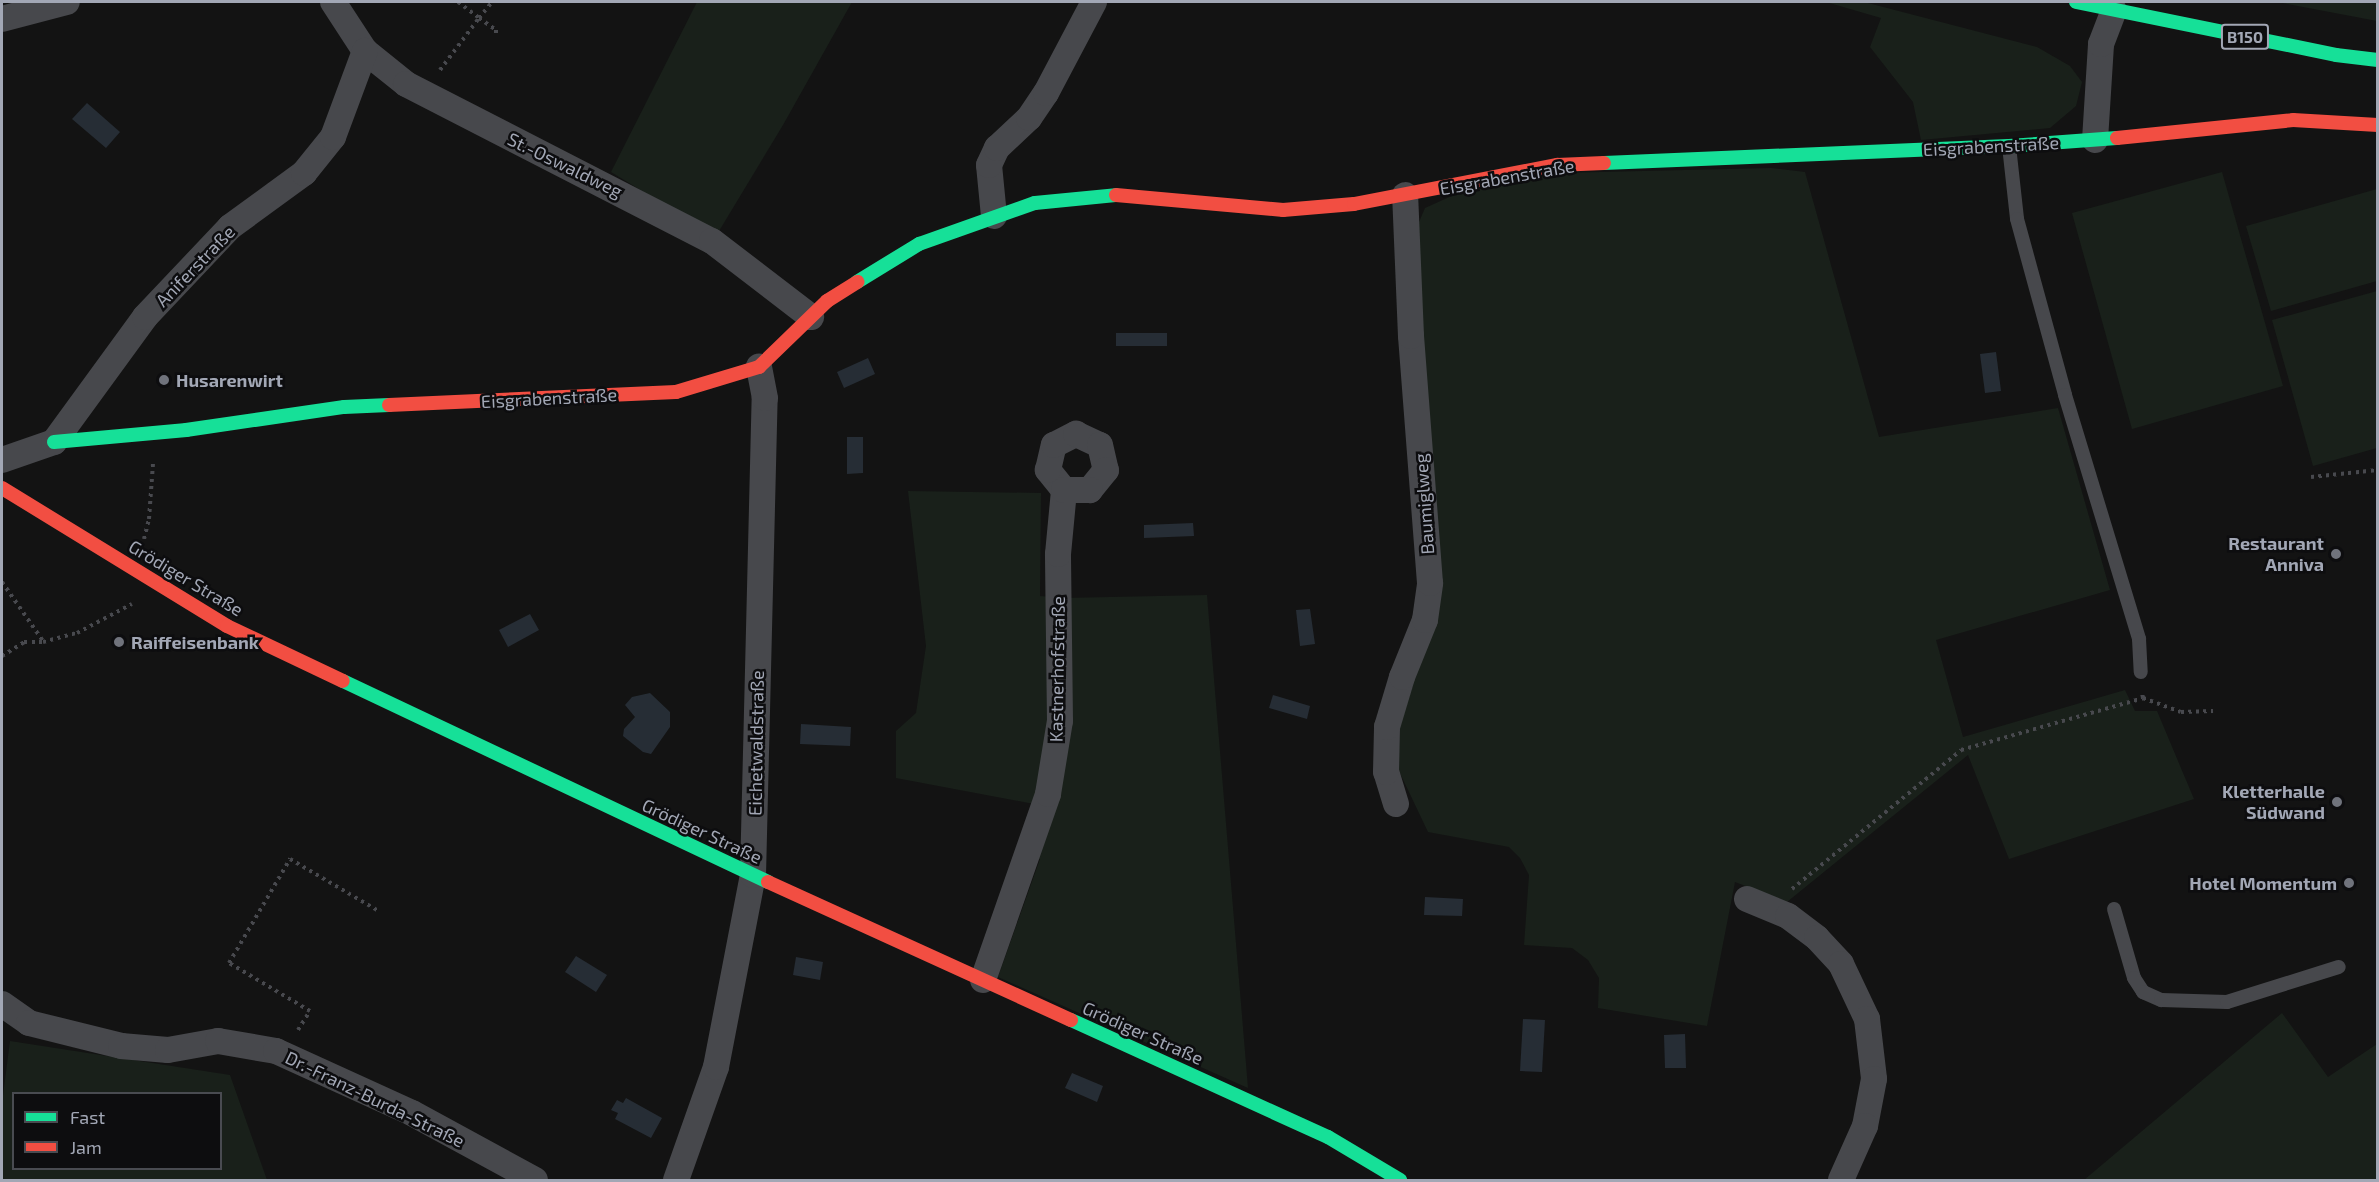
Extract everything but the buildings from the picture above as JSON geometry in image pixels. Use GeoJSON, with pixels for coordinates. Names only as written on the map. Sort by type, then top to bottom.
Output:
{"type":"FeatureCollection","features":[{"type":"Feature","properties":{"kind":"street"},"geometry":{"type":"LineString","coordinates":[[2,19],[68,2]]}},
{"type":"Feature","properties":{"kind":"street","name":"St.-Oswaldweg"},"geometry":{"type":"LineString","coordinates":[[333,2],[365,51],[406,84],[712,241],[811,317]]}},
{"type":"Feature","properties":{"kind":"street"},"geometry":{"type":"LineString","coordinates":[[994,216],[989,165],[997,148],[1029,118],[1047,93],[1094,2]]}},
{"type":"Feature","properties":{"kind":"street","name":"B150"},"geometry":{"type":"LineString","coordinates":[[2076,2],[2336,55],[2378,60]]}},
{"type":"Feature","properties":{"kind":"street"},"geometry":{"type":"LineString","coordinates":[[2095,140],[2100,44],[2114,10]]}},
{"type":"Feature","properties":{"kind":"street","name":"Aniferstraße"},"geometry":{"type":"LineString","coordinates":[[54,442],[145,317],[230,227],[304,173],[333,137],[365,51]]}},
{"type":"Feature","properties":{"kind":"street","name":"Eisgrabenstraße"},"geometry":{"type":"LineString","coordinates":[[54,442],[155,433],[344,407],[676,392],[759,367],[827,301],[919,244],[1035,203],[1107,194],[1283,210],[1354,204],[1557,165],[2009,146],[2095,140],[2293,120],[2378,125]]}},
{"type":"Feature","properties":{"kind":"street","name":"Baumiglweg"},"geometry":{"type":"LineString","coordinates":[[1396,804],[1386,772],[1387,727],[1402,677],[1425,620],[1430,583],[1411,336],[1405,195]]}},
{"type":"Feature","properties":{"kind":"street","name":"Eichetwaldstraße"},"geometry":{"type":"LineString","coordinates":[[676,1180],[716,1067],[753,875],[765,398],[759,367]]}},
{"type":"Feature","properties":{"kind":"street"},"geometry":{"type":"LineString","coordinates":[[2,460],[54,442]]}},
{"type":"Feature","properties":{"kind":"street","name":"Grödiger Straße"},"geometry":{"type":"LineString","coordinates":[[2,488],[227,626],[753,875],[1328,1137],[1400,1180]]}},
{"type":"Feature","properties":{"kind":"street","name":"Kastnerhofstraße"},"geometry":{"type":"LineString","coordinates":[[983,980],[1048,794],[1059,722],[1058,554],[1064,490]]}},
{"type":"Feature","properties":{"kind":"street"},"geometry":{"type":"LineString","coordinates":[[1758,904],[1788,916],[1817,938],[1841,964],[1867,1019],[1874,1079],[1865,1126],[1841,1180]]}},
{"type":"Feature","properties":{"kind":"street","name":"Dr.-Franz-Burda-Straße"},"geometry":{"type":"LineString","coordinates":[[2,1004],[28,1023],[121,1046],[168,1050],[218,1041],[276,1051],[412,1113],[535,1180]]}},
{"type":"Feature","properties":{"kind":"lane"},"geometry":{"type":"LineString","coordinates":[[2009,146],[2017,219],[2065,395],[2139,639],[2141,672]]}},
{"type":"Feature","properties":{"kind":"lane"},"geometry":{"type":"LineString","coordinates":[[2114,909],[2134,978],[2143,992],[2161,999],[2227,1002],[2339,967]]}},
{"type":"Feature","properties":{"kind":"path"},"geometry":{"type":"LineString","coordinates":[[458,2],[496,30],[496,33]]}},
{"type":"Feature","properties":{"kind":"path"},"geometry":{"type":"LineString","coordinates":[[423,92],[492,2]]}},
{"type":"Feature","properties":{"kind":"path"},"geometry":{"type":"LineString","coordinates":[[136,569],[149,519],[155,433]]}},
{"type":"Feature","properties":{"kind":"path"},"geometry":{"type":"LineString","coordinates":[[2311,477],[2378,470]]}},
{"type":"Feature","properties":{"kind":"path"},"geometry":{"type":"LineString","coordinates":[[2,582],[43,642]]}},
{"type":"Feature","properties":{"kind":"path"},"geometry":{"type":"LineString","coordinates":[[2,656],[24,642],[43,642],[77,633],[164,586]]}},
{"type":"Feature","properties":{"kind":"path"},"geometry":{"type":"LineString","coordinates":[[2141,672],[2143,698]]}},
{"type":"Feature","properties":{"kind":"path"},"geometry":{"type":"LineString","coordinates":[[1758,904],[1961,750],[2143,698],[2181,712],[2213,711]]}},
{"type":"Feature","properties":{"kind":"path"},"geometry":{"type":"LineString","coordinates":[[285,1055],[310,1011],[229,963],[290,859],[377,910]]}},
{"type":"Feature","properties":{"kind":"shaded area"},"geometry":{"type":"Polygon","coordinates":[[[697,2],[852,2],[783,125],[716,236],[611,172],[697,2]]]}},
{"type":"Feature","properties":{"kind":"shaded area"},"geometry":{"type":"Polygon","coordinates":[[[1826,2],[1864,2],[2037,47],[2070,66],[2082,82],[2076,106],[2050,128],[1921,140],[1913,102],[1870,47],[1881,18],[1826,2]]]}},
{"type":"Feature","properties":{"kind":"shaded area"},"geometry":{"type":"Polygon","coordinates":[[[2277,2],[2377,2],[2377,21],[2277,2]]]}},
{"type":"Feature","properties":{"kind":"shaded area"},"geometry":{"type":"Polygon","coordinates":[[[87,103],[120,132],[106,148],[72,119],[87,103]]]}},
{"type":"Feature","properties":{"kind":"shaded area"},"geometry":{"type":"Polygon","coordinates":[[[1771,168],[1805,172],[1879,437],[2058,408],[2110,590],[1936,640],[1963,737],[2125,690],[2135,711],[2157,711],[2194,799],[2009,859],[1968,755],[1787,902],[1735,882],[1707,1026],[1598,1008],[1599,978],[1588,960],[1572,948],[1524,945],[1529,875],[1520,858],[1509,847],[1428,832],[1398,769],[1400,726],[1439,602],[1416,229],[1425,208],[1456,194],[1558,173],[1771,168]]]}},
{"type":"Feature","properties":{"kind":"shaded area"},"geometry":{"type":"Polygon","coordinates":[[[2222,172],[2283,386],[2132,429],[2072,213],[2222,172]]]}},
{"type":"Feature","properties":{"kind":"shaded area"},"geometry":{"type":"Polygon","coordinates":[[[2377,189],[2377,281],[2271,311],[2246,226],[2377,189]]]}},
{"type":"Feature","properties":{"kind":"shaded area"},"geometry":{"type":"Polygon","coordinates":[[[2377,291],[2377,448],[2313,466],[2272,320],[2377,291]]]}},
{"type":"Feature","properties":{"kind":"shaded area"},"geometry":{"type":"Polygon","coordinates":[[[1116,333],[1167,333],[1167,346],[1116,346],[1116,333]]]}},
{"type":"Feature","properties":{"kind":"shaded area"},"geometry":{"type":"Polygon","coordinates":[[[1996,352],[2001,391],[1985,393],[1980,354],[1996,352]]]}},
{"type":"Feature","properties":{"kind":"shaded area"},"geometry":{"type":"Polygon","coordinates":[[[868,358],[875,374],[844,388],[837,372],[868,358]]]}},
{"type":"Feature","properties":{"kind":"shaded area"},"geometry":{"type":"Polygon","coordinates":[[[847,437],[863,437],[863,473],[847,474],[847,437]]]}},
{"type":"Feature","properties":{"kind":"shaded area"},"geometry":{"type":"Polygon","coordinates":[[[908,491],[1041,493],[1040,596],[1063,598],[1207,595],[1248,1088],[998,977],[1040,859],[1021,853],[1034,804],[896,778],[896,731],[916,713],[926,646],[908,491]]]}},
{"type":"Feature","properties":{"kind":"shaded area"},"geometry":{"type":"Polygon","coordinates":[[[1193,523],[1194,536],[1144,538],[1144,525],[1193,523]]]}},
{"type":"Feature","properties":{"kind":"shaded area"},"geometry":{"type":"Polygon","coordinates":[[[1310,609],[1315,644],[1300,646],[1296,610],[1310,609]]]}},
{"type":"Feature","properties":{"kind":"shaded area"},"geometry":{"type":"Polygon","coordinates":[[[530,614],[539,630],[508,647],[499,630],[530,614]]]}},
{"type":"Feature","properties":{"kind":"shaded area"},"geometry":{"type":"Polygon","coordinates":[[[650,693],[670,712],[670,727],[651,754],[643,752],[623,736],[624,729],[635,717],[625,705],[632,697],[650,693]]]}},
{"type":"Feature","properties":{"kind":"shaded area"},"geometry":{"type":"Polygon","coordinates":[[[1273,695],[1310,706],[1307,719],[1269,708],[1273,695]]]}},
{"type":"Feature","properties":{"kind":"shaded area"},"geometry":{"type":"Polygon","coordinates":[[[801,724],[851,727],[850,746],[800,744],[801,724]]]}},
{"type":"Feature","properties":{"kind":"shaded area"},"geometry":{"type":"Polygon","coordinates":[[[1425,897],[1463,899],[1462,916],[1424,915],[1425,897]]]}},
{"type":"Feature","properties":{"kind":"shaded area"},"geometry":{"type":"Polygon","coordinates":[[[576,956],[607,975],[596,992],[565,972],[576,956]]]}},
{"type":"Feature","properties":{"kind":"shaded area"},"geometry":{"type":"Polygon","coordinates":[[[796,957],[823,962],[820,980],[793,975],[796,957]]]}},
{"type":"Feature","properties":{"kind":"shaded area"},"geometry":{"type":"Polygon","coordinates":[[[2282,1013],[2328,1077],[2377,1044],[2377,1180],[2084,1180],[2282,1013]]]}},
{"type":"Feature","properties":{"kind":"shaded area"},"geometry":{"type":"Polygon","coordinates":[[[1523,1019],[1545,1020],[1542,1072],[1520,1071],[1523,1019]]]}},
{"type":"Feature","properties":{"kind":"shaded area"},"geometry":{"type":"Polygon","coordinates":[[[1685,1034],[1686,1068],[1665,1068],[1664,1035],[1685,1034]]]}},
{"type":"Feature","properties":{"kind":"shaded area"},"geometry":{"type":"Polygon","coordinates":[[[10,1041],[230,1075],[267,1180],[2,1180],[2,1103],[10,1041]]]}},
{"type":"Feature","properties":{"kind":"shaded area"},"geometry":{"type":"Polygon","coordinates":[[[1072,1073],[1103,1086],[1097,1102],[1065,1088],[1072,1073]]]}},
{"type":"Feature","properties":{"kind":"shaded area"},"geometry":{"type":"Polygon","coordinates":[[[626,1098],[662,1118],[651,1138],[615,1119],[618,1113],[611,1110],[617,1100],[623,1103],[626,1098]]]}},
{"type":"Feature","properties":{"kind":"traffic: fast"},"geometry":{"type":"LineString","coordinates":[[2076,2],[2336,55],[2378,60]]}},
{"type":"Feature","properties":{"kind":"traffic: fast"},"geometry":{"type":"LineString","coordinates":[[1604,163],[2009,146],[2117,138]]}},
{"type":"Feature","properties":{"kind":"traffic: fast"},"geometry":{"type":"LineString","coordinates":[[857,282],[919,244],[1035,203],[1116,195]]}},
{"type":"Feature","properties":{"kind":"traffic: fast"},"geometry":{"type":"LineString","coordinates":[[54,442],[186,430],[344,407],[389,405]]}},
{"type":"Feature","properties":{"kind":"traffic: fast"},"geometry":{"type":"LineString","coordinates":[[343,681],[768,882]]}},
{"type":"Feature","properties":{"kind":"traffic: fast"},"geometry":{"type":"LineString","coordinates":[[1071,1020],[1328,1137],[1400,1180]]}},
{"type":"Feature","properties":{"kind":"traffic: jam"},"geometry":{"type":"LineString","coordinates":[[2117,138],[2293,120],[2378,125]]}},
{"type":"Feature","properties":{"kind":"traffic: jam"},"geometry":{"type":"LineString","coordinates":[[1116,195],[1283,210],[1354,204],[1557,165],[1604,163]]}},
{"type":"Feature","properties":{"kind":"traffic: jam"},"geometry":{"type":"LineString","coordinates":[[389,405],[676,392],[759,367],[827,301],[857,282]]}},
{"type":"Feature","properties":{"kind":"traffic: jam"},"geometry":{"type":"LineString","coordinates":[[2,488],[227,626],[343,681]]}},
{"type":"Feature","properties":{"kind":"traffic: jam"},"geometry":{"type":"LineString","coordinates":[[768,882],[1071,1020]]}},
{"type":"Feature","properties":{"kind":"place","name":"Husarenwirt"},"geometry":{"type":"Point","coordinates":[164,380]}},
{"type":"Feature","properties":{"kind":"place","name":"Restaurant Anniva"},"geometry":{"type":"Point","coordinates":[2336,554]}},
{"type":"Feature","properties":{"kind":"place","name":"Raiffeisenbank"},"geometry":{"type":"Point","coordinates":[119,642]}},
{"type":"Feature","properties":{"kind":"place","name":"Kletterhalle Südwand"},"geometry":{"type":"Point","coordinates":[2337,802]}},
{"type":"Feature","properties":{"kind":"place","name":"Hotel Momentum"},"geometry":{"type":"Point","coordinates":[2349,883]}}]}
